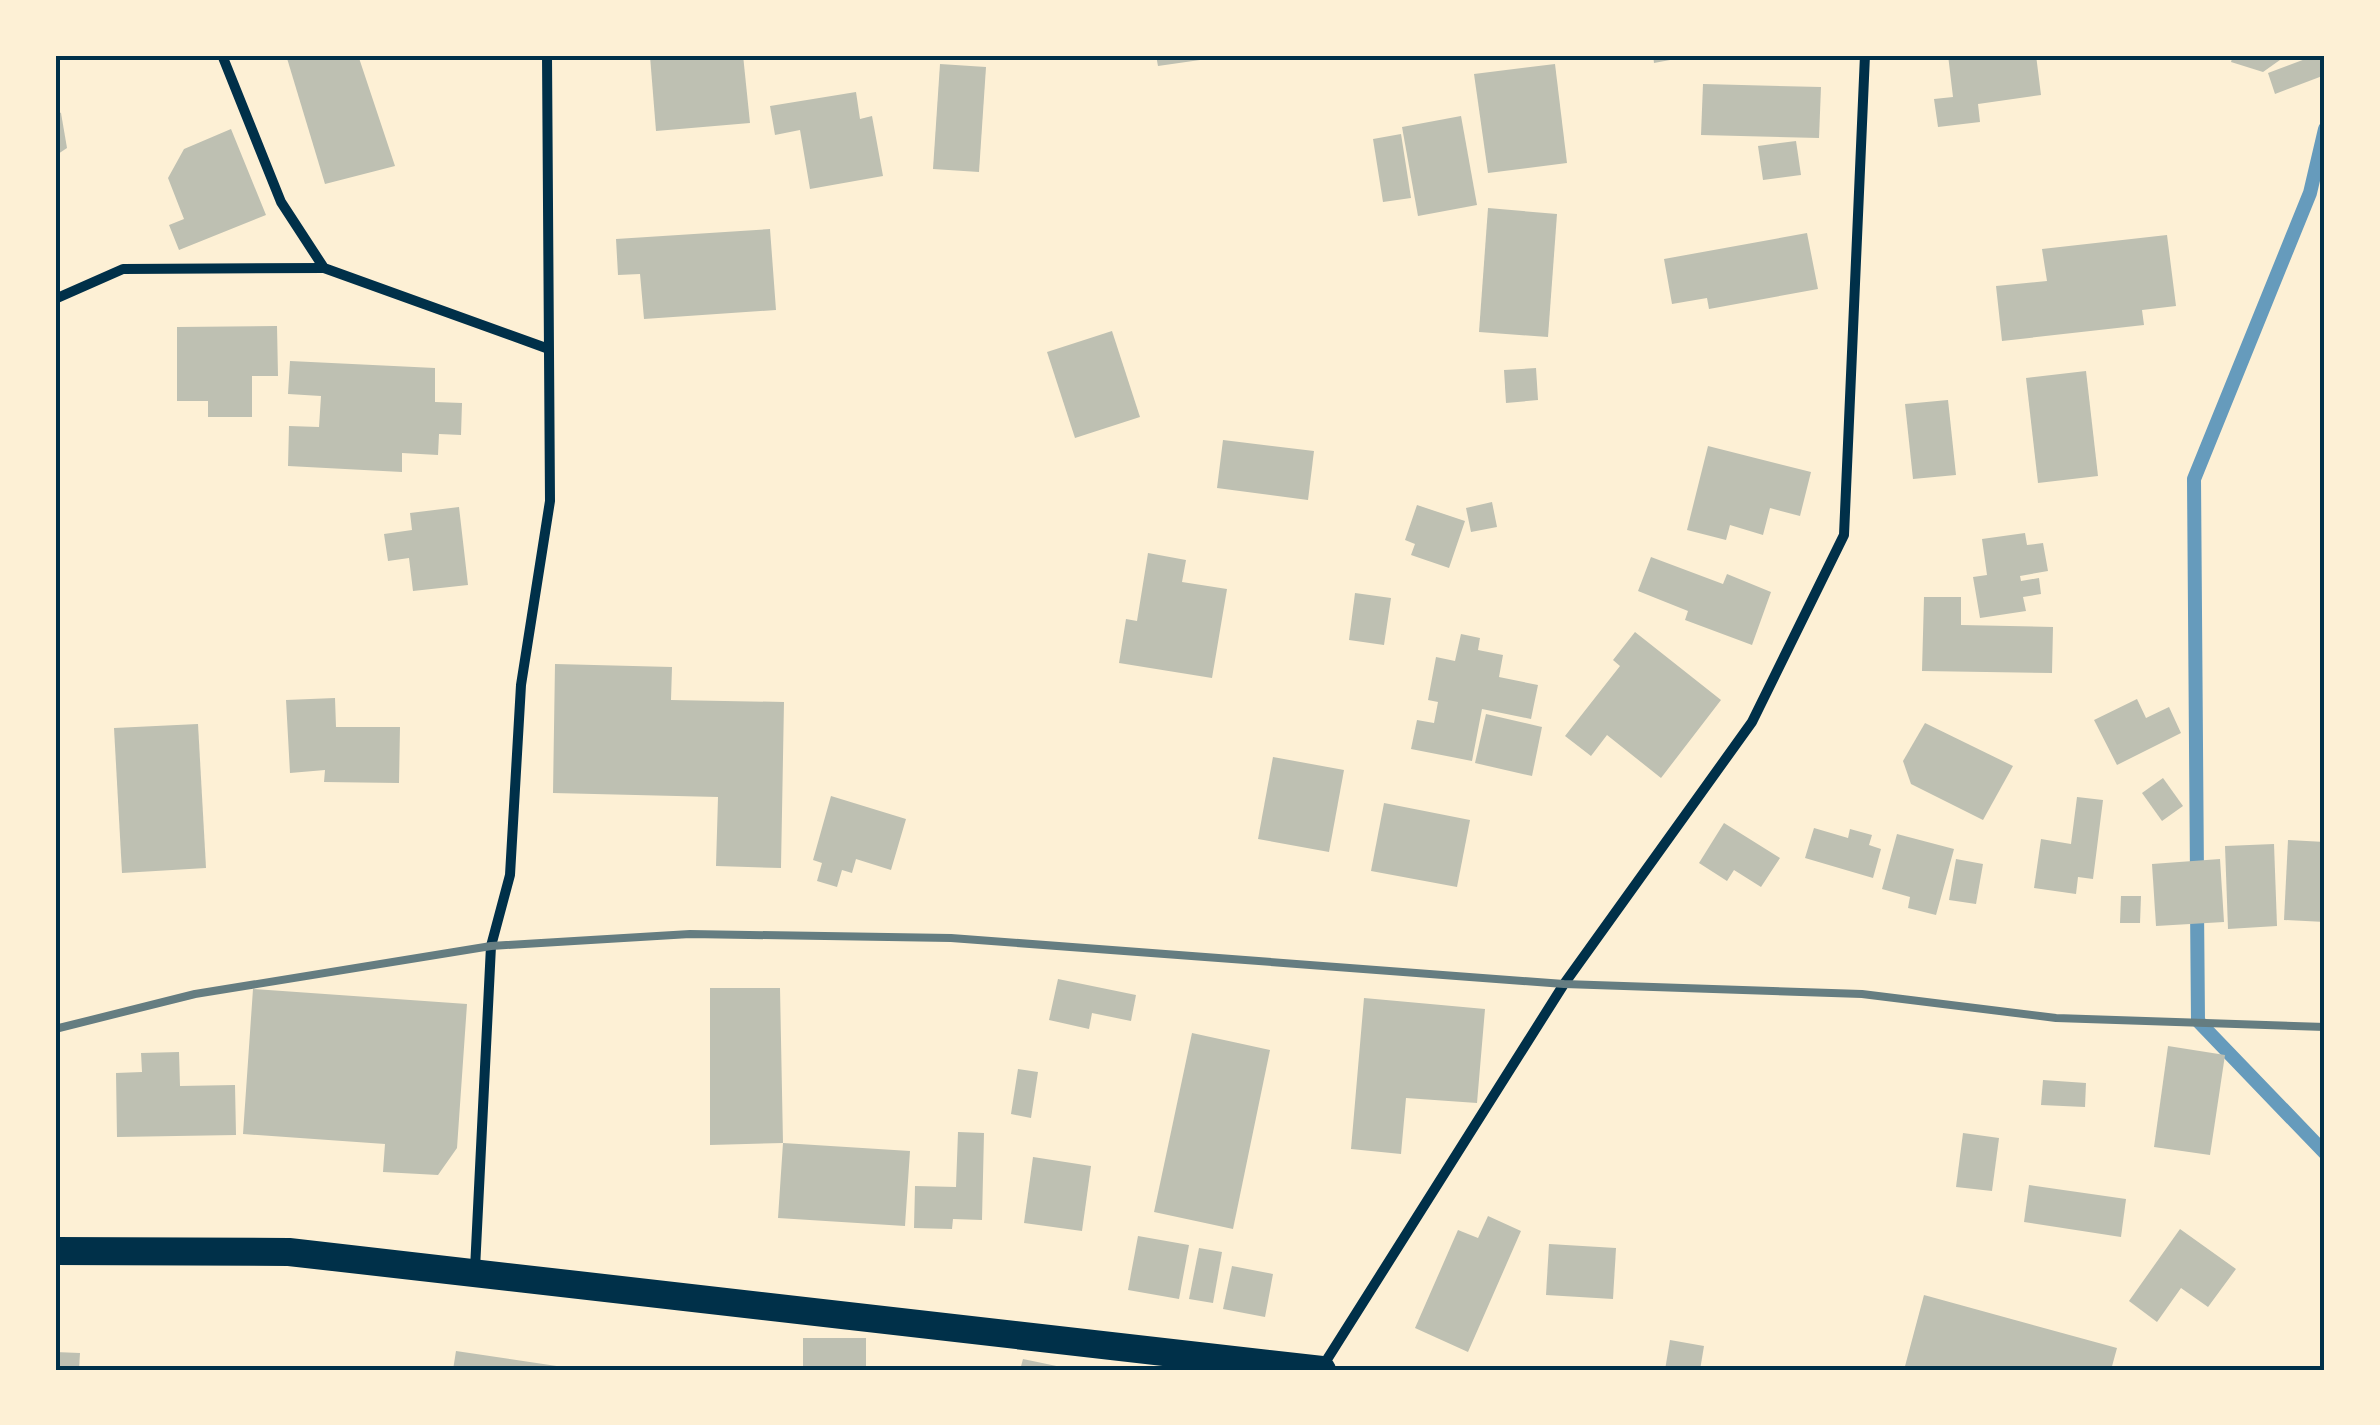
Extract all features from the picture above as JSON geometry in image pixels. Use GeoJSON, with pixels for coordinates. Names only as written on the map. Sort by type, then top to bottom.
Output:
{"type":"FeatureCollection","features":[{"type":"Feature","properties":{"kind":"highway"},"geometry":{"type":"LineString","coordinates":[[55,1251],[289,1252],[1321,1370]]}},
{"type":"Feature","properties":{"kind":"street"},"geometry":{"type":"LineString","coordinates":[[222,55],[281,202],[324,268]]}},
{"type":"Feature","properties":{"kind":"street"},"geometry":{"type":"LineString","coordinates":[[475,1273],[491,946],[510,875],[521,685],[550,501],[547,55]]}},
{"type":"Feature","properties":{"kind":"street"},"geometry":{"type":"LineString","coordinates":[[1321,1370],[1564,984],[1752,722],[1844,535],[1865,55]]}},
{"type":"Feature","properties":{"kind":"street"},"geometry":{"type":"LineString","coordinates":[[55,300],[123,269],[324,268],[546,348]]}},
{"type":"Feature","properties":{"kind":"building"},"geometry":{"type":"Polygon","coordinates":[[[286,55],[358,55],[395,166],[325,184],[286,55]]]}},
{"type":"Feature","properties":{"kind":"building"},"geometry":{"type":"Polygon","coordinates":[[[743,55],[750,123],[656,131],[650,56],[743,55]]]}},
{"type":"Feature","properties":{"kind":"building"},"geometry":{"type":"Polygon","coordinates":[[[1156,55],[1221,55],[1221,57],[1158,66],[1156,55]]]}},
{"type":"Feature","properties":{"kind":"building"},"geometry":{"type":"Polygon","coordinates":[[[1653,55],[1685,55],[1686,57],[1654,63],[1653,55]]]}},
{"type":"Feature","properties":{"kind":"building"},"geometry":{"type":"Polygon","coordinates":[[[1948,55],[2036,55],[2041,95],[1978,104],[1980,122],[1938,127],[1934,99],[1953,97],[1948,55]]]}},
{"type":"Feature","properties":{"kind":"building"},"geometry":{"type":"Polygon","coordinates":[[[2233,55],[2287,55],[2263,72],[2231,62],[2233,55]]]}},
{"type":"Feature","properties":{"kind":"building"},"geometry":{"type":"Polygon","coordinates":[[[2325,55],[2325,75],[2275,94],[2268,73],[2325,55]]]}},
{"type":"Feature","properties":{"kind":"building"},"geometry":{"type":"Polygon","coordinates":[[[940,64],[986,67],[979,172],[933,169],[940,64]]]}},
{"type":"Feature","properties":{"kind":"building"},"geometry":{"type":"Polygon","coordinates":[[[1555,64],[1567,163],[1488,173],[1474,74],[1555,64]]]}},
{"type":"Feature","properties":{"kind":"building"},"geometry":{"type":"Polygon","coordinates":[[[1703,84],[1821,87],[1819,138],[1701,135],[1703,84]]]}},
{"type":"Feature","properties":{"kind":"building"},"geometry":{"type":"Polygon","coordinates":[[[856,92],[860,119],[872,116],[883,176],[810,189],[800,130],[775,135],[770,106],[856,92]]]}},
{"type":"Feature","properties":{"kind":"building"},"geometry":{"type":"Polygon","coordinates":[[[55,110],[61,113],[67,148],[55,156],[55,110]]]}},
{"type":"Feature","properties":{"kind":"building"},"geometry":{"type":"Polygon","coordinates":[[[1461,116],[1477,205],[1418,216],[1402,127],[1461,116]]]}},
{"type":"Feature","properties":{"kind":"building"},"geometry":{"type":"Polygon","coordinates":[[[231,129],[266,215],[179,250],[169,225],[184,219],[168,178],[184,149],[231,129]]]}},
{"type":"Feature","properties":{"kind":"building"},"geometry":{"type":"Polygon","coordinates":[[[1401,134],[1411,198],[1383,202],[1373,139],[1401,134]]]}},
{"type":"Feature","properties":{"kind":"building"},"geometry":{"type":"Polygon","coordinates":[[[1796,141],[1801,175],[1763,180],[1758,146],[1796,141]]]}},
{"type":"Feature","properties":{"kind":"building"},"geometry":{"type":"Polygon","coordinates":[[[1488,208],[1557,214],[1548,337],[1479,332],[1488,208]]]}},
{"type":"Feature","properties":{"kind":"building"},"geometry":{"type":"Polygon","coordinates":[[[770,229],[776,310],[644,319],[640,274],[618,275],[616,239],[770,229]]]}},
{"type":"Feature","properties":{"kind":"building"},"geometry":{"type":"Polygon","coordinates":[[[1807,233],[1818,289],[1709,309],[1707,298],[1672,304],[1664,259],[1807,233]]]}},
{"type":"Feature","properties":{"kind":"building"},"geometry":{"type":"Polygon","coordinates":[[[2167,235],[2176,306],[2142,310],[2144,325],[2002,341],[1996,286],[2047,281],[2042,249],[2167,235]]]}},
{"type":"Feature","properties":{"kind":"building"},"geometry":{"type":"Polygon","coordinates":[[[277,326],[278,376],[252,376],[252,417],[208,417],[208,401],[177,401],[177,327],[277,326]]]}},
{"type":"Feature","properties":{"kind":"building"},"geometry":{"type":"Polygon","coordinates":[[[1112,331],[1140,417],[1075,438],[1047,352],[1112,331]]]}},
{"type":"Feature","properties":{"kind":"building"},"geometry":{"type":"Polygon","coordinates":[[[290,361],[435,368],[435,402],[462,403],[461,435],[439,434],[438,455],[402,453],[402,472],[288,466],[289,426],[319,427],[321,396],[288,394],[290,361]]]}},
{"type":"Feature","properties":{"kind":"building"},"geometry":{"type":"Polygon","coordinates":[[[1536,368],[1538,400],[1506,403],[1504,370],[1536,368]]]}},
{"type":"Feature","properties":{"kind":"building"},"geometry":{"type":"Polygon","coordinates":[[[2086,371],[2098,476],[2038,483],[2026,378],[2086,371]]]}},
{"type":"Feature","properties":{"kind":"building"},"geometry":{"type":"Polygon","coordinates":[[[1948,400],[1956,475],[1913,479],[1905,404],[1948,400]]]}},
{"type":"Feature","properties":{"kind":"building"},"geometry":{"type":"Polygon","coordinates":[[[1223,440],[1314,451],[1308,500],[1217,488],[1223,440]]]}},
{"type":"Feature","properties":{"kind":"building"},"geometry":{"type":"Polygon","coordinates":[[[1708,446],[1811,472],[1800,516],[1770,508],[1763,535],[1730,525],[1726,540],[1687,530],[1708,446]]]}},
{"type":"Feature","properties":{"kind":"building"},"geometry":{"type":"Polygon","coordinates":[[[1492,502],[1497,527],[1471,532],[1466,508],[1492,502]]]}},
{"type":"Feature","properties":{"kind":"building"},"geometry":{"type":"Polygon","coordinates":[[[1417,505],[1465,521],[1449,568],[1411,555],[1415,544],[1405,540],[1417,505]]]}},
{"type":"Feature","properties":{"kind":"building"},"geometry":{"type":"Polygon","coordinates":[[[459,507],[468,585],[413,591],[409,558],[388,561],[384,534],[412,530],[410,513],[459,507]]]}},
{"type":"Feature","properties":{"kind":"building"},"geometry":{"type":"Polygon","coordinates":[[[2025,533],[2027,545],[2043,543],[2048,571],[2020,576],[2021,581],[2039,578],[2041,594],[2023,597],[2026,611],[1980,618],[1973,577],[1987,575],[1982,539],[2025,533]]]}},
{"type":"Feature","properties":{"kind":"building"},"geometry":{"type":"Polygon","coordinates":[[[1148,553],[1186,560],[1182,582],[1227,589],[1212,678],[1119,663],[1126,619],[1137,621],[1148,553]]]}},
{"type":"Feature","properties":{"kind":"building"},"geometry":{"type":"Polygon","coordinates":[[[1651,557],[1723,584],[1727,574],[1771,592],[1752,645],[1685,620],[1688,611],[1638,591],[1651,557]]]}},
{"type":"Feature","properties":{"kind":"building"},"geometry":{"type":"Polygon","coordinates":[[[1355,593],[1391,598],[1384,645],[1349,640],[1355,593]]]}},
{"type":"Feature","properties":{"kind":"building"},"geometry":{"type":"Polygon","coordinates":[[[1924,597],[1961,597],[1961,625],[2053,627],[2052,673],[1922,671],[1924,597]]]}},
{"type":"Feature","properties":{"kind":"building"},"geometry":{"type":"Polygon","coordinates":[[[1635,632],[1721,700],[1661,778],[1607,735],[1591,756],[1565,736],[1620,666],[1613,660],[1635,632]]]}},
{"type":"Feature","properties":{"kind":"building"},"geometry":{"type":"Polygon","coordinates":[[[1461,634],[1480,638],[1478,650],[1503,655],[1499,677],[1538,685],[1531,719],[1482,709],[1472,761],[1411,749],[1417,720],[1434,723],[1438,702],[1428,700],[1436,657],[1455,661],[1461,634]]]}},
{"type":"Feature","properties":{"kind":"building"},"geometry":{"type":"Polygon","coordinates":[[[555,664],[672,667],[671,700],[784,702],[781,868],[716,866],[718,797],[553,793],[555,664]]]}},
{"type":"Feature","properties":{"kind":"building"},"geometry":{"type":"Polygon","coordinates":[[[335,698],[336,727],[400,727],[399,783],[324,782],[325,770],[290,773],[286,700],[335,698]]]}},
{"type":"Feature","properties":{"kind":"building"},"geometry":{"type":"Polygon","coordinates":[[[2137,699],[2146,718],[2169,707],[2181,733],[2117,765],[2094,720],[2137,699]]]}},
{"type":"Feature","properties":{"kind":"building"},"geometry":{"type":"Polygon","coordinates":[[[1486,714],[1542,727],[1532,776],[1475,763],[1486,714]]]}},
{"type":"Feature","properties":{"kind":"building"},"geometry":{"type":"Polygon","coordinates":[[[1925,723],[2013,766],[1983,820],[1911,784],[1903,761],[1925,723]]]}},
{"type":"Feature","properties":{"kind":"building"},"geometry":{"type":"Polygon","coordinates":[[[198,724],[206,868],[122,873],[114,728],[198,724]]]}},
{"type":"Feature","properties":{"kind":"building"},"geometry":{"type":"Polygon","coordinates":[[[1273,757],[1344,770],[1329,852],[1258,839],[1273,757]]]}},
{"type":"Feature","properties":{"kind":"building"},"geometry":{"type":"Polygon","coordinates":[[[2163,778],[2183,806],[2162,821],[2142,793],[2163,778]]]}},
{"type":"Feature","properties":{"kind":"building"},"geometry":{"type":"Polygon","coordinates":[[[831,796],[906,819],[891,870],[856,859],[852,873],[842,870],[837,887],[817,881],[822,863],[813,860],[831,796]]]}},
{"type":"Feature","properties":{"kind":"building"},"geometry":{"type":"Polygon","coordinates":[[[2077,797],[2103,800],[2093,879],[2078,877],[2076,894],[2034,888],[2041,839],[2071,844],[2077,797]]]}},
{"type":"Feature","properties":{"kind":"building"},"geometry":{"type":"Polygon","coordinates":[[[1384,803],[1470,820],[1457,887],[1371,871],[1384,803]]]}},
{"type":"Feature","properties":{"kind":"building"},"geometry":{"type":"Polygon","coordinates":[[[1724,823],[1780,858],[1761,887],[1734,870],[1727,881],[1699,863],[1724,823]]]}},
{"type":"Feature","properties":{"kind":"building"},"geometry":{"type":"Polygon","coordinates":[[[1814,828],[1848,838],[1850,829],[1872,835],[1869,845],[1881,849],[1873,878],[1805,858],[1814,828]]]}},
{"type":"Feature","properties":{"kind":"building"},"geometry":{"type":"Polygon","coordinates":[[[1897,834],[1954,849],[1936,915],[1908,908],[1910,897],[1882,889],[1897,834]]]}},
{"type":"Feature","properties":{"kind":"building"},"geometry":{"type":"Polygon","coordinates":[[[2288,840],[2325,842],[2325,922],[2284,920],[2288,840]]]}},
{"type":"Feature","properties":{"kind":"building"},"geometry":{"type":"Polygon","coordinates":[[[2274,844],[2277,926],[2228,929],[2225,846],[2274,844]]]}},
{"type":"Feature","properties":{"kind":"building"},"geometry":{"type":"Polygon","coordinates":[[[1956,859],[1983,864],[1976,904],[1949,900],[1956,859]]]}},
{"type":"Feature","properties":{"kind":"building"},"geometry":{"type":"Polygon","coordinates":[[[2220,859],[2224,922],[2156,926],[2152,864],[2220,859]]]}},
{"type":"Feature","properties":{"kind":"building"},"geometry":{"type":"Polygon","coordinates":[[[2121,896],[2141,896],[2140,923],[2120,923],[2121,896]]]}},
{"type":"Feature","properties":{"kind":"building"},"geometry":{"type":"Polygon","coordinates":[[[1058,979],[1136,995],[1131,1021],[1092,1013],[1089,1029],[1049,1020],[1058,979]]]}},
{"type":"Feature","properties":{"kind":"building"},"geometry":{"type":"Polygon","coordinates":[[[710,988],[780,988],[783,1143],[710,1145],[710,988]]]}},
{"type":"Feature","properties":{"kind":"building"},"geometry":{"type":"Polygon","coordinates":[[[253,989],[467,1004],[457,1148],[438,1175],[383,1172],[385,1144],[243,1134],[253,989]]]}},
{"type":"Feature","properties":{"kind":"building"},"geometry":{"type":"Polygon","coordinates":[[[1364,998],[1485,1009],[1477,1103],[1406,1098],[1401,1154],[1351,1149],[1364,998]]]}},
{"type":"Feature","properties":{"kind":"building"},"geometry":{"type":"Polygon","coordinates":[[[1192,1033],[1270,1050],[1233,1229],[1154,1212],[1192,1033]]]}},
{"type":"Feature","properties":{"kind":"building"},"geometry":{"type":"Polygon","coordinates":[[[2168,1046],[2225,1055],[2210,1155],[2154,1147],[2168,1046]]]}},
{"type":"Feature","properties":{"kind":"building"},"geometry":{"type":"Polygon","coordinates":[[[179,1052],[180,1086],[235,1085],[236,1135],[117,1137],[116,1073],[142,1072],[141,1053],[179,1052]]]}},
{"type":"Feature","properties":{"kind":"building"},"geometry":{"type":"Polygon","coordinates":[[[1018,1069],[1038,1072],[1031,1118],[1011,1114],[1018,1069]]]}},
{"type":"Feature","properties":{"kind":"building"},"geometry":{"type":"Polygon","coordinates":[[[2043,1080],[2086,1083],[2085,1107],[2041,1105],[2043,1080]]]}},
{"type":"Feature","properties":{"kind":"building"},"geometry":{"type":"Polygon","coordinates":[[[958,1132],[984,1133],[982,1220],[953,1219],[952,1229],[914,1228],[915,1186],[956,1187],[958,1132]]]}},
{"type":"Feature","properties":{"kind":"building"},"geometry":{"type":"Polygon","coordinates":[[[1963,1133],[1999,1138],[1992,1191],[1956,1187],[1963,1133]]]}},
{"type":"Feature","properties":{"kind":"building"},"geometry":{"type":"Polygon","coordinates":[[[783,1143],[910,1151],[905,1226],[778,1218],[783,1143]]]}},
{"type":"Feature","properties":{"kind":"building"},"geometry":{"type":"Polygon","coordinates":[[[1033,1157],[1091,1166],[1082,1231],[1024,1223],[1033,1157]]]}},
{"type":"Feature","properties":{"kind":"building"},"geometry":{"type":"Polygon","coordinates":[[[2029,1185],[2126,1199],[2121,1237],[2024,1222],[2029,1185]]]}},
{"type":"Feature","properties":{"kind":"building"},"geometry":{"type":"Polygon","coordinates":[[[1488,1216],[1521,1231],[1468,1352],[1415,1328],[1458,1230],[1478,1238],[1488,1216]]]}},
{"type":"Feature","properties":{"kind":"building"},"geometry":{"type":"Polygon","coordinates":[[[2180,1229],[2236,1269],[2208,1307],[2181,1288],[2157,1322],[2129,1301],[2180,1229]]]}},
{"type":"Feature","properties":{"kind":"building"},"geometry":{"type":"Polygon","coordinates":[[[1138,1236],[1189,1245],[1179,1299],[1128,1290],[1138,1236]]]}},
{"type":"Feature","properties":{"kind":"building"},"geometry":{"type":"Polygon","coordinates":[[[1549,1244],[1616,1248],[1613,1299],[1546,1295],[1549,1244]]]}},
{"type":"Feature","properties":{"kind":"building"},"geometry":{"type":"Polygon","coordinates":[[[1199,1248],[1222,1252],[1213,1303],[1189,1299],[1199,1248]]]}},
{"type":"Feature","properties":{"kind":"building"},"geometry":{"type":"Polygon","coordinates":[[[1232,1266],[1273,1274],[1265,1317],[1223,1309],[1232,1266]]]}},
{"type":"Feature","properties":{"kind":"building"},"geometry":{"type":"Polygon","coordinates":[[[1924,1295],[2117,1348],[2111,1370],[1904,1370],[1924,1295]]]}},
{"type":"Feature","properties":{"kind":"building"},"geometry":{"type":"Polygon","coordinates":[[[803,1338],[866,1338],[866,1370],[803,1370],[803,1338]]]}},
{"type":"Feature","properties":{"kind":"building"},"geometry":{"type":"Polygon","coordinates":[[[1670,1340],[1704,1346],[1700,1370],[1665,1370],[1670,1340]]]}},
{"type":"Feature","properties":{"kind":"building"},"geometry":{"type":"Polygon","coordinates":[[[456,1351],[570,1368],[570,1370],[453,1370],[456,1351]]]}},
{"type":"Feature","properties":{"kind":"building"},"geometry":{"type":"Polygon","coordinates":[[[55,1352],[80,1353],[79,1370],[55,1370],[55,1352]]]}},
{"type":"Feature","properties":{"kind":"building"},"geometry":{"type":"Polygon","coordinates":[[[1023,1359],[1066,1368],[1066,1370],[1020,1370],[1023,1359]]]}},
{"type":"Feature","properties":{"kind":"waterway"},"geometry":{"type":"LineString","coordinates":[[2197,879],[2194,479],[2310,193],[2325,129]]}},
{"type":"Feature","properties":{"kind":"waterway"},"geometry":{"type":"LineString","coordinates":[[2197,906],[2198,1021],[2325,1153]]}},
{"type":"Feature","properties":{"kind":"railway"},"geometry":{"type":"LineString","coordinates":[[55,1029],[195,994],[491,946],[690,934],[951,938],[1564,984],[1862,994],[2056,1018],[2325,1027]]}}]}
